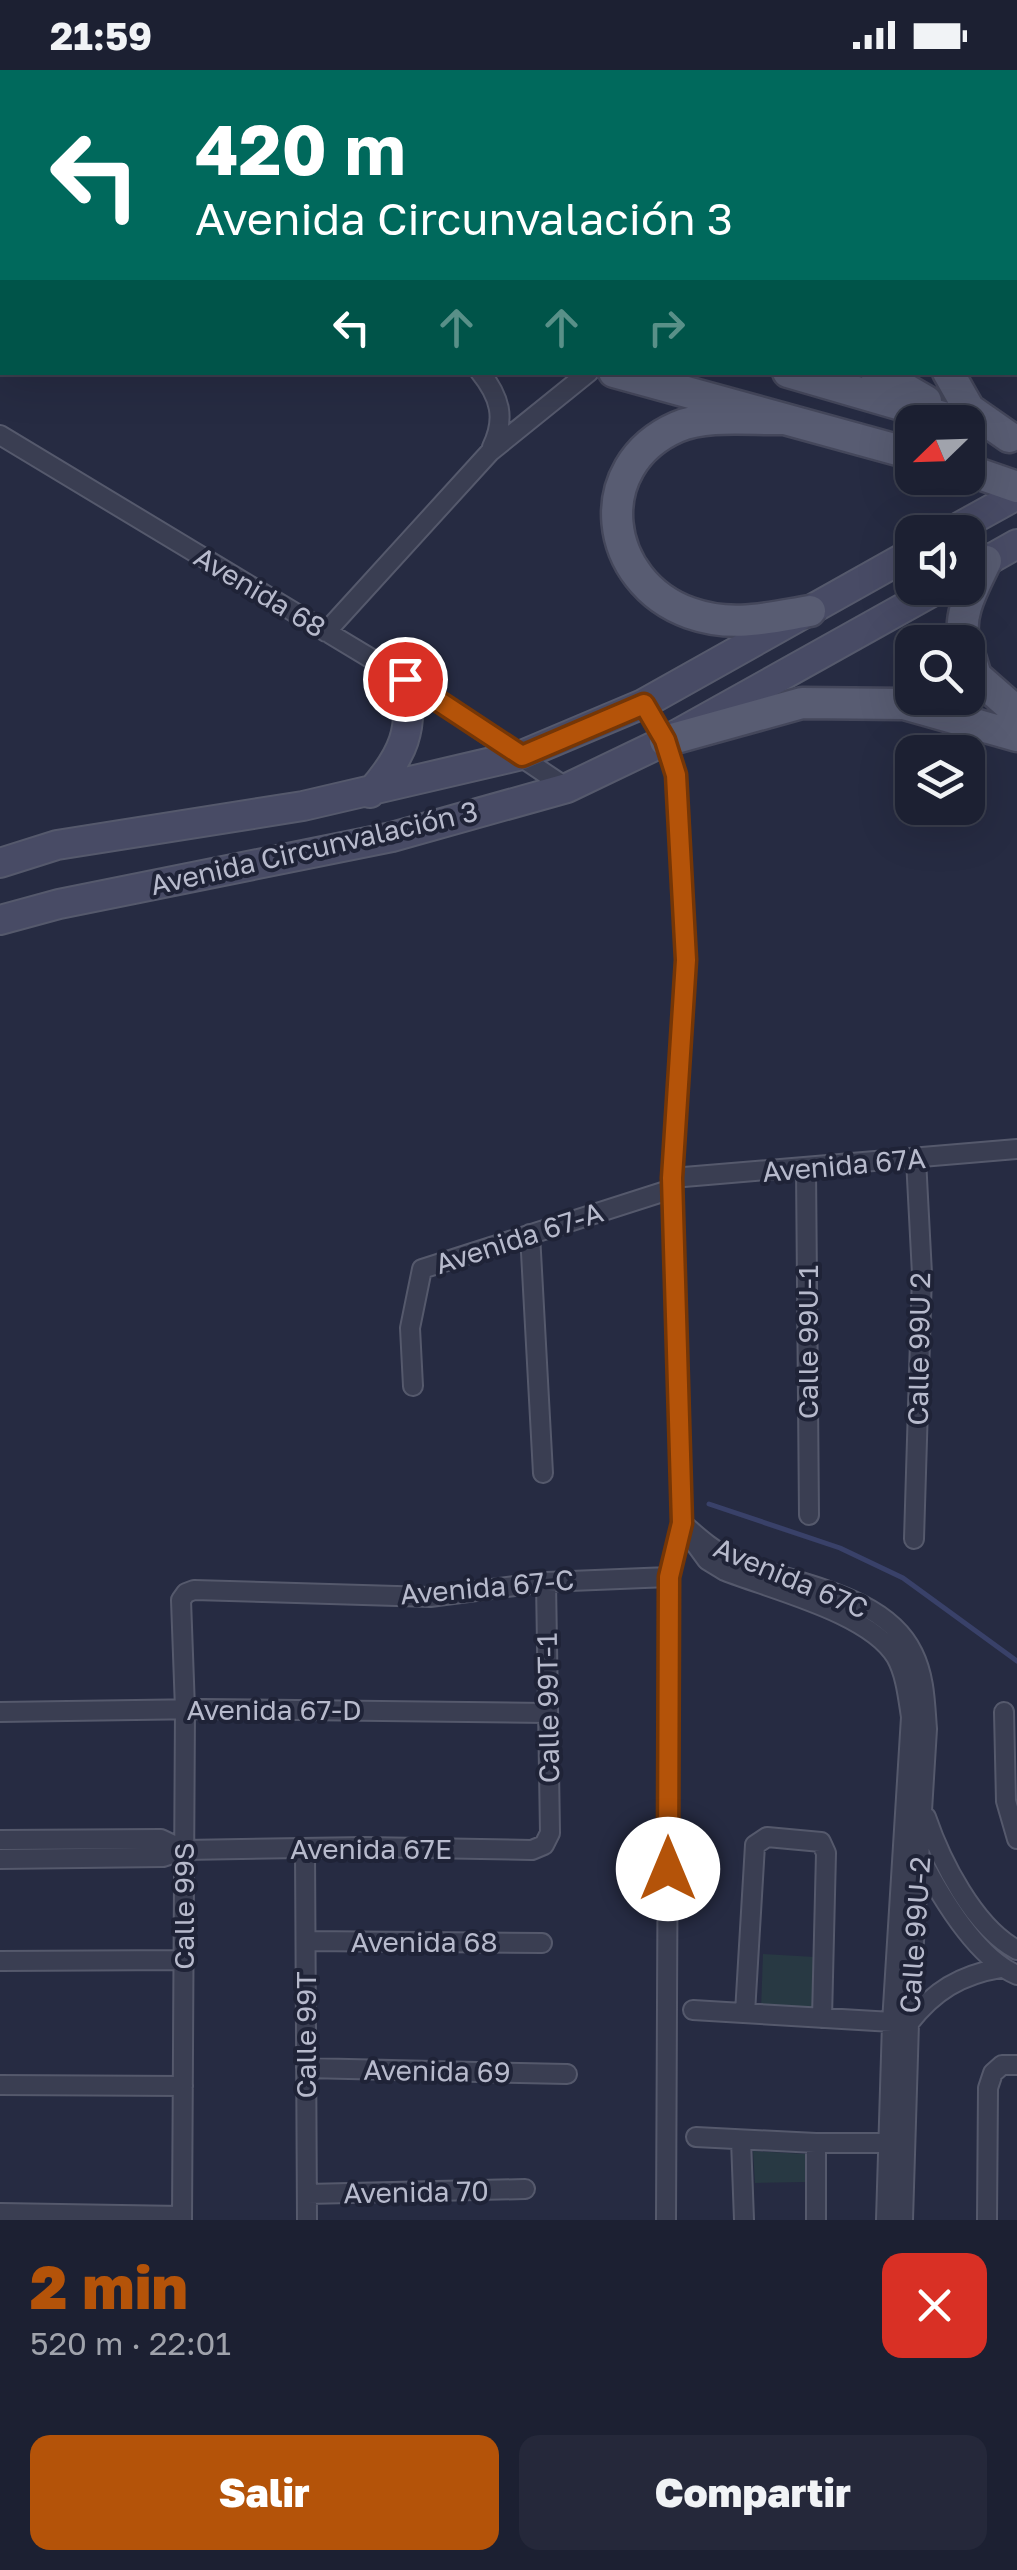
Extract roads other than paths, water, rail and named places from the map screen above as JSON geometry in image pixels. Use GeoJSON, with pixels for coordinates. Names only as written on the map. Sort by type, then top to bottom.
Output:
{"type":"FeatureCollection","features":[{"type":"Feature","properties":{"kind":"main road"},"geometry":{"type":"LineString","coordinates":[[625,375],[895,449]]}},
{"type":"Feature","properties":{"kind":"main road"},"geometry":{"type":"LineString","coordinates":[[798,375],[901,405]]}},
{"type":"Feature","properties":{"kind":"main road"},"geometry":{"type":"LineString","coordinates":[[881,375],[932,405]]}},
{"type":"Feature","properties":{"kind":"main road"},"geometry":{"type":"LineString","coordinates":[[950,375],[969,409],[1013,438]]}},
{"type":"Feature","properties":{"kind":"main road"},"geometry":{"type":"LineString","coordinates":[[783,418],[702,421],[678,427],[646,447],[628,471],[618,500],[616,530],[626,561],[652,591],[687,612],[730,624],[810,611]]}},
{"type":"Feature","properties":{"kind":"main road"},"geometry":{"type":"LineString","coordinates":[[985,430],[1013,438]]}},
{"type":"Feature","properties":{"kind":"main road"},"geometry":{"type":"LineString","coordinates":[[985,477],[1017,491]]}},
{"type":"Feature","properties":{"kind":"main road"},"geometry":{"type":"LineString","coordinates":[[978,515],[1017,491]]}},
{"type":"Feature","properties":{"kind":"main road"},"geometry":{"type":"LineString","coordinates":[[985,562],[1017,544]]}},
{"type":"Feature","properties":{"kind":"main road","name":"Avenida Circunvalación 3"},"geometry":{"type":"LineString","coordinates":[[0,863],[56,845],[370,793],[522,756],[644,704],[895,563]]}},
{"type":"Feature","properties":{"kind":"main road","name":"Avenida Circunvalación 3"},"geometry":{"type":"LineString","coordinates":[[0,920],[59,904],[392,837],[566,788],[665,740],[908,605]]}},
{"type":"Feature","properties":{"kind":"main road"},"geometry":{"type":"LineString","coordinates":[[370,793],[388,773],[402,746],[411,710],[405,679]]}},
{"type":"Feature","properties":{"kind":"main road"},"geometry":{"type":"LineString","coordinates":[[985,684],[1017,712]]}},
{"type":"Feature","properties":{"kind":"main road"},"geometry":{"type":"LineString","coordinates":[[665,740],[802,702],[904,704],[1017,736]]}},
{"type":"Feature","properties":{"kind":"street"},"geometry":{"type":"LineString","coordinates":[[482,375],[500,404],[501,429],[490,452]]}},
{"type":"Feature","properties":{"kind":"street"},"geometry":{"type":"LineString","coordinates":[[326,632],[490,452],[585,375]]}},
{"type":"Feature","properties":{"kind":"street","name":"Avenida 68"},"geometry":{"type":"LineString","coordinates":[[0,435],[405,679],[566,788]]}},
{"type":"Feature","properties":{"kind":"street"},"geometry":{"type":"LineString","coordinates":[[644,704],[665,740],[676,775],[686,960],[672,1184],[682,1523],[669,1577],[666,2220]]}},
{"type":"Feature","properties":{"kind":"street","name":"Avenida 67A"},"geometry":{"type":"LineString","coordinates":[[672,1184],[1017,1150]]}},
{"type":"Feature","properties":{"kind":"street","name":"Calle 99U 2"},"geometry":{"type":"LineString","coordinates":[[914,1538],[922,1274],[916,1159]]}},
{"type":"Feature","properties":{"kind":"street","name":"Calle 99U-1"},"geometry":{"type":"LineString","coordinates":[[806,1168],[809,1515]]}},
{"type":"Feature","properties":{"kind":"street","name":"Avenida 67-A"},"geometry":{"type":"LineString","coordinates":[[413,1386],[410,1328],[422,1269],[672,1184]]}},
{"type":"Feature","properties":{"kind":"street"},"geometry":{"type":"LineString","coordinates":[[530,1234],[543,1472]]}},
{"type":"Feature","properties":{"kind":"street","name":"Avenida 67C"},"geometry":{"type":"LineString","coordinates":[[682,1523],[707,1560],[725,1572],[858,1621],[905,1656]]}},
{"type":"Feature","properties":{"kind":"street","name":"Avenida 67-C"},"geometry":{"type":"LineString","coordinates":[[186,1593],[194,1590],[430,1597],[546,1582],[669,1577]]}},
{"type":"Feature","properties":{"kind":"street","name":"Calle 99T-1"},"geometry":{"type":"LineString","coordinates":[[546,1582],[550,1834]]}},
{"type":"Feature","properties":{"kind":"street","name":"Calle 99S"},"geometry":{"type":"LineString","coordinates":[[182,2218],[185,1710],[181,1600],[186,1593]]}},
{"type":"Feature","properties":{"kind":"street","name":"Calle 99U-2"},"geometry":{"type":"LineString","coordinates":[[901,2023],[920,1859],[927,1729],[924,1685],[905,1656]]}},
{"type":"Feature","properties":{"kind":"street","name":"Calle 99U-2"},"geometry":{"type":"LineString","coordinates":[[886,2220],[896,2142],[901,2023],[910,1717],[905,1656]]}},
{"type":"Feature","properties":{"kind":"street","name":"Avenida 67-D"},"geometry":{"type":"LineString","coordinates":[[0,1712],[547,1713]]}},
{"type":"Feature","properties":{"kind":"street"},"geometry":{"type":"LineString","coordinates":[[1004,1712],[1010,1766],[1006,1802],[1017,1839]]}},
{"type":"Feature","properties":{"kind":"street"},"geometry":{"type":"LineString","coordinates":[[924,1810],[956,1884],[973,1908],[1017,1950]]}},
{"type":"Feature","properties":{"kind":"street"},"geometry":{"type":"LineString","coordinates":[[906,1821],[920,1859],[959,1920],[1009,1972]]}},
{"type":"Feature","properties":{"kind":"street","name":"Avenida 67E"},"geometry":{"type":"LineString","coordinates":[[0,1859],[163,1858],[184,1850],[532,1850],[544,1845],[550,1834]]}},
{"type":"Feature","properties":{"kind":"street"},"geometry":{"type":"LineString","coordinates":[[745,2013],[756,1844],[767,1837],[821,1842],[826,1853],[822,2018]]}},
{"type":"Feature","properties":{"kind":"street","name":"Avenida 67E"},"geometry":{"type":"LineString","coordinates":[[0,1840],[161,1839],[184,1850]]}},
{"type":"Feature","properties":{"kind":"street","name":"Calle 99T"},"geometry":{"type":"LineString","coordinates":[[305,1850],[307,2220]]}},
{"type":"Feature","properties":{"kind":"street","name":"Avenida 68"},"geometry":{"type":"LineString","coordinates":[[306,1941],[542,1943]]}},
{"type":"Feature","properties":{"kind":"street"},"geometry":{"type":"LineString","coordinates":[[0,1961],[184,1960]]}},
{"type":"Feature","properties":{"kind":"street"},"geometry":{"type":"LineString","coordinates":[[693,2010],[901,2023],[939,1990],[968,1976],[1009,1972]]}},
{"type":"Feature","properties":{"kind":"street"},"geometry":{"type":"LineString","coordinates":[[986,2220],[988,2088],[992,2074],[1002,2065],[1017,2064]]}},
{"type":"Feature","properties":{"kind":"street","name":"Avenida 69"},"geometry":{"type":"LineString","coordinates":[[306,2068],[567,2074]]}},
{"type":"Feature","properties":{"kind":"street"},"geometry":{"type":"LineString","coordinates":[[0,2086],[183,2086]]}},
{"type":"Feature","properties":{"kind":"street"},"geometry":{"type":"LineString","coordinates":[[696,2137],[896,2142]]}},
{"type":"Feature","properties":{"kind":"street"},"geometry":{"type":"LineString","coordinates":[[741,2140],[744,2220]]}},
{"type":"Feature","properties":{"kind":"street","name":"Calle 99U-2"},"geometry":{"type":"LineString","coordinates":[[896,2142],[903,2220]]}},
{"type":"Feature","properties":{"kind":"street"},"geometry":{"type":"LineString","coordinates":[[816,2143],[816,2220]]}},
{"type":"Feature","properties":{"kind":"street","name":"Avenida 70"},"geometry":{"type":"LineString","coordinates":[[307,2194],[524,2190]]}},
{"type":"Feature","properties":{"kind":"street"},"geometry":{"type":"LineString","coordinates":[[0,2213],[182,2218]]}},
{"type":"Feature","properties":{"kind":"waterway"},"geometry":{"type":"LineString","coordinates":[[709,1504],[840,1548],[903,1578],[1017,1661]]}}]}
